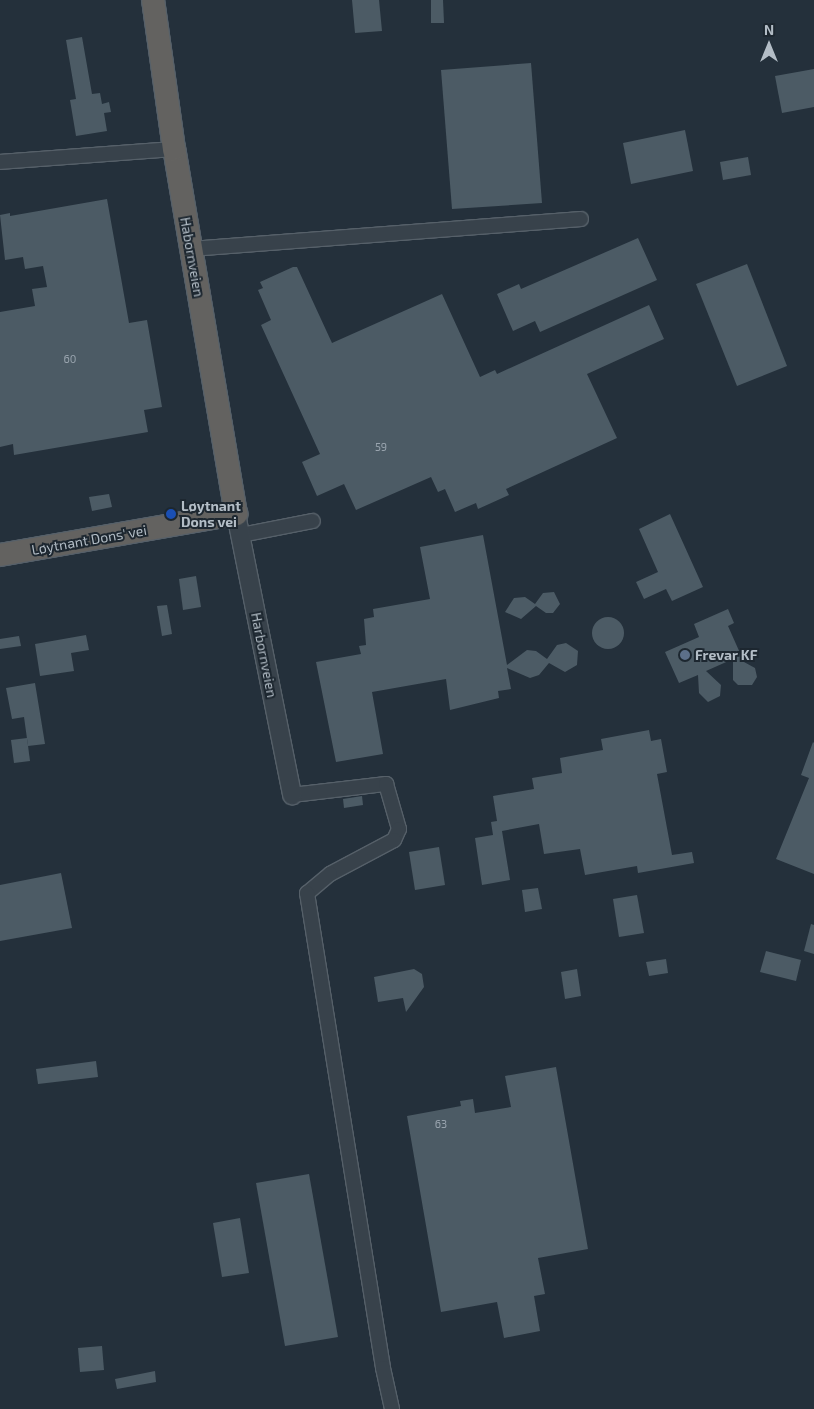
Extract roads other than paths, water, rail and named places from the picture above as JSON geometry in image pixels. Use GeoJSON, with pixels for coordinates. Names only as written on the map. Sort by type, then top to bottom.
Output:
{"type":"FeatureCollection","features":[{"type":"Feature","properties":{"kind":"highway","name":"Habornveien"},"geometry":{"type":"LineString","coordinates":[[153,0],[174,149],[238,525]]}},
{"type":"Feature","properties":{"kind":"highway","name":"Løytnant Dons' vei"},"geometry":{"type":"LineString","coordinates":[[0,555],[238,525]]}},
{"type":"Feature","properties":{"kind":"street"},"geometry":{"type":"LineString","coordinates":[[0,162],[174,149]]}},
{"type":"Feature","properties":{"kind":"street"},"geometry":{"type":"LineString","coordinates":[[191,249],[581,219]]}},
{"type":"Feature","properties":{"kind":"street"},"geometry":{"type":"LineString","coordinates":[[238,525],[313,521]]}},
{"type":"Feature","properties":{"kind":"street","name":"Harbornveien"},"geometry":{"type":"LineString","coordinates":[[238,525],[292,796]]}},
{"type":"Feature","properties":{"kind":"street"},"geometry":{"type":"LineString","coordinates":[[292,796],[386,784],[399,829],[394,840],[330,874],[308,894],[383,1368],[392,1409]]}},
{"type":"Feature","properties":{"kind":"place","name":"Løytnant Dons vei"},"geometry":{"type":"Point","coordinates":[171,514]}},
{"type":"Feature","properties":{"kind":"place","name":"Frevar KF"},"geometry":{"type":"Point","coordinates":[685,655]}}]}
